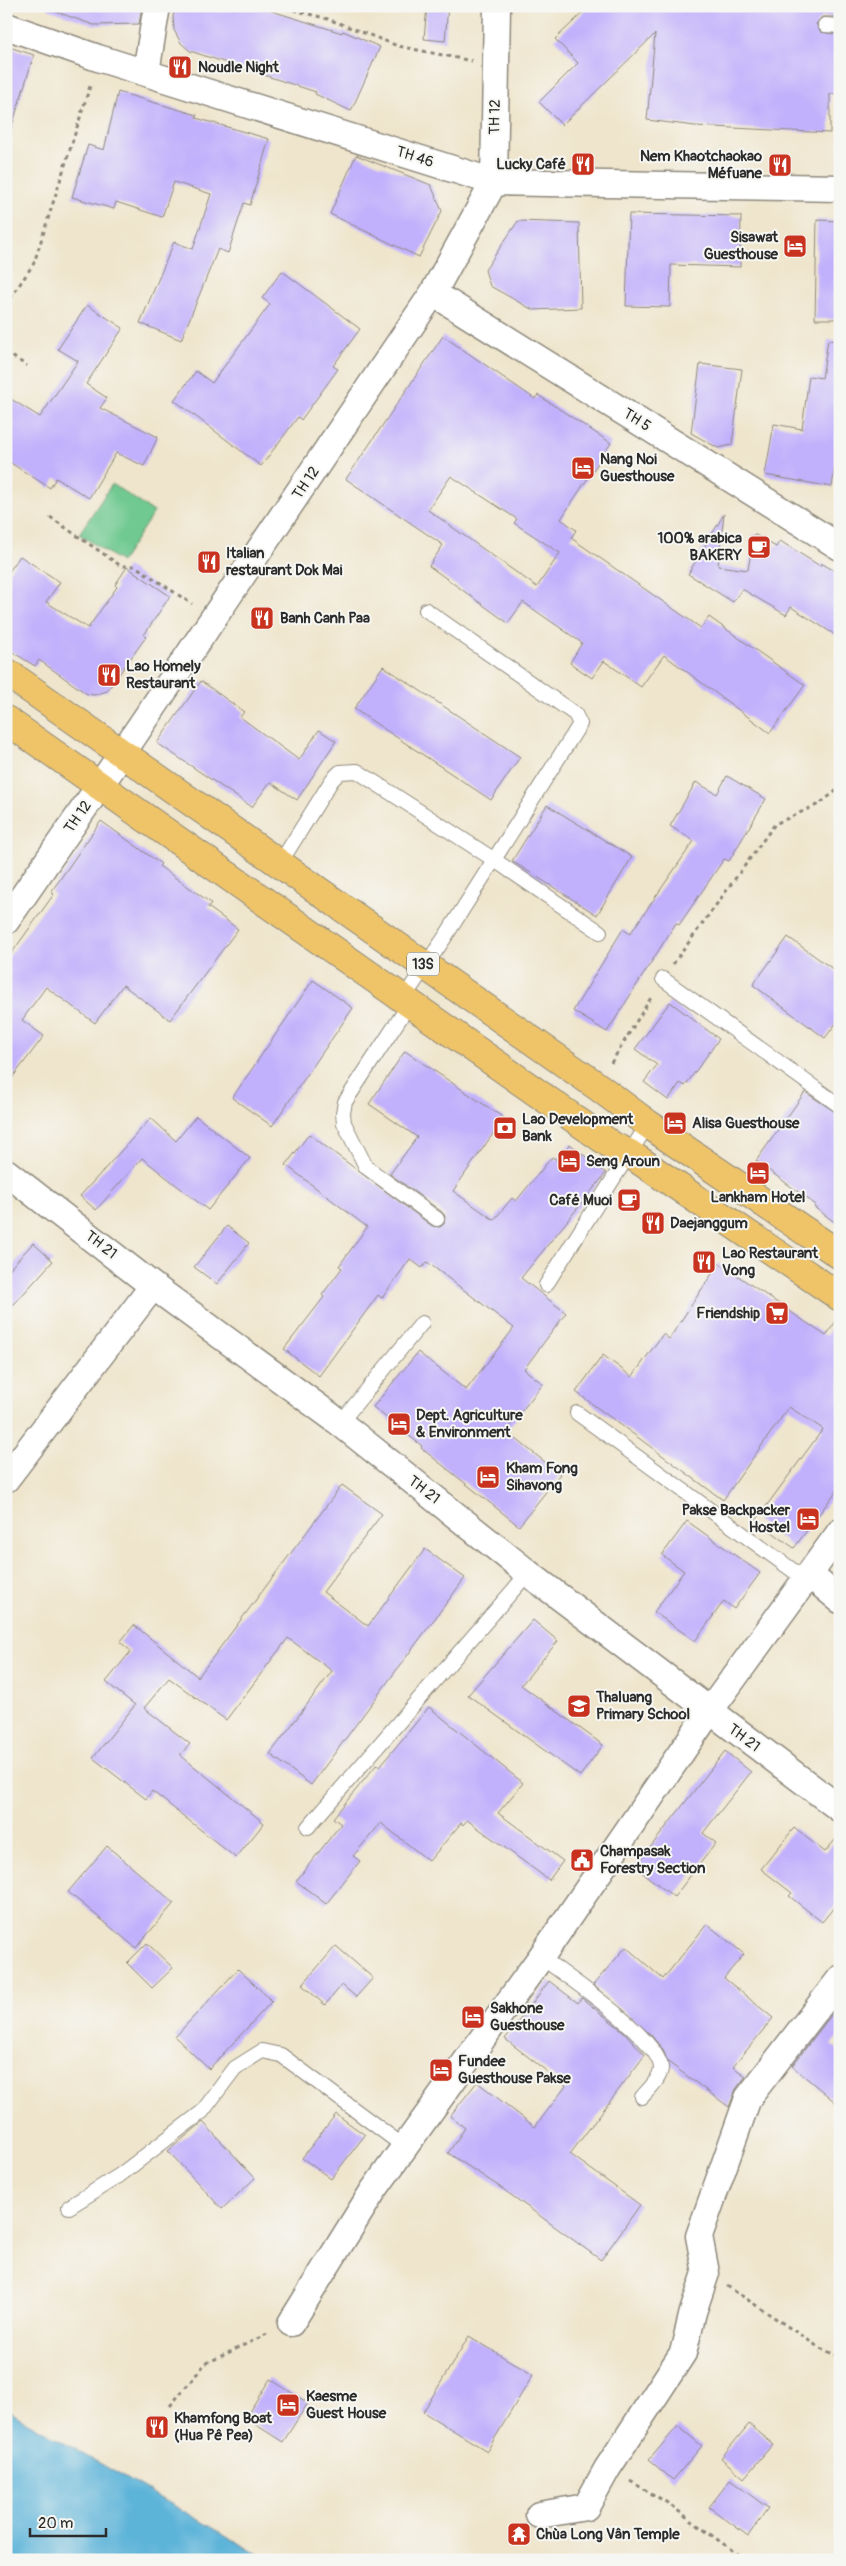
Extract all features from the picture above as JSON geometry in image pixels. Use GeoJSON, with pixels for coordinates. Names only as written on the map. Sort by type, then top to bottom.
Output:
{"type":"FeatureCollection","features":[{"type":"Feature","properties":{"kind":"highway","name":"13S"},"geometry":{"type":"LineString","coordinates":[[6,672],[598,1086],[648,1124],[840,1255]]}},
{"type":"Feature","properties":{"kind":"highway","name":"13S"},"geometry":{"type":"LineString","coordinates":[[6,720],[613,1146],[630,1154],[840,1297]]}},
{"type":"Feature","properties":{"kind":"street"},"geometry":{"type":"LineString","coordinates":[[146,72],[157,6]]}},
{"type":"Feature","properties":{"kind":"street","name":"TH 12"},"geometry":{"type":"LineString","coordinates":[[6,921],[100,786],[434,293],[494,182],[497,6]]}},
{"type":"Feature","properties":{"kind":"street","name":"TH 46"},"geometry":{"type":"LineString","coordinates":[[6,26],[98,58],[494,182],[840,188]]}},
{"type":"Feature","properties":{"kind":"street","name":"TH 5"},"geometry":{"type":"LineString","coordinates":[[434,293],[840,547]]}},
{"type":"Feature","properties":{"kind":"street","name":"TH 21"},"geometry":{"type":"LineString","coordinates":[[6,1172],[153,1286],[340,1423],[528,1573],[709,1712],[840,1809]]}},
{"type":"Feature","properties":{"kind":"street"},"geometry":{"type":"LineString","coordinates":[[6,1479],[153,1286]]}},
{"type":"Feature","properties":{"kind":"street"},"geometry":{"type":"LineString","coordinates":[[291,2323],[373,2192],[541,1957],[709,1712],[840,1532]]}},
{"type":"Feature","properties":{"kind":"street"},"geometry":{"type":"LineString","coordinates":[[808,1578],[840,1600]]}},
{"type":"Feature","properties":{"kind":"street"},"geometry":{"type":"LineString","coordinates":[[539,2516],[586,2507],[607,2468],[683,2353],[693,2312],[706,2273],[699,2236],[748,2098],[840,1979]]}},
{"type":"Feature","properties":{"kind":"lane"},"geometry":{"type":"LineString","coordinates":[[825,25],[840,26]]}},
{"type":"Feature","properties":{"kind":"lane"},"geometry":{"type":"LineString","coordinates":[[426,610],[575,714],[580,724],[425,966],[345,1102],[344,1123],[366,1168],[437,1220]]}},
{"type":"Feature","properties":{"kind":"lane"},"geometry":{"type":"LineString","coordinates":[[280,863],[332,780],[340,772],[357,771],[493,859],[600,932]]}},
{"type":"Feature","properties":{"kind":"lane"},"geometry":{"type":"LineString","coordinates":[[663,979],[840,1106]]}},
{"type":"Feature","properties":{"kind":"lane"},"geometry":{"type":"LineString","coordinates":[[546,1285],[648,1124]]}},
{"type":"Feature","properties":{"kind":"lane"},"geometry":{"type":"LineString","coordinates":[[340,1423],[422,1323]]}},
{"type":"Feature","properties":{"kind":"lane"},"geometry":{"type":"LineString","coordinates":[[577,1413],[808,1578]]}},
{"type":"Feature","properties":{"kind":"lane"},"geometry":{"type":"LineString","coordinates":[[308,1827],[528,1573]]}},
{"type":"Feature","properties":{"kind":"lane"},"geometry":{"type":"LineString","coordinates":[[541,1957],[648,2042],[661,2067],[660,2073],[642,2097]]}},
{"type":"Feature","properties":{"kind":"lane"},"geometry":{"type":"LineString","coordinates":[[69,2207],[120,2175],[202,2112],[235,2068],[262,2051],[281,2055],[406,2148]]}},
{"type":"Feature","properties":{"kind":"path"},"geometry":{"type":"LineString","coordinates":[[278,6],[328,19],[398,46],[496,65]]}},
{"type":"Feature","properties":{"kind":"path"},"geometry":{"type":"LineString","coordinates":[[6,305],[34,263],[98,58]]}},
{"type":"Feature","properties":{"kind":"path"},"geometry":{"type":"LineString","coordinates":[[6,352],[27,366]]}},
{"type":"Feature","properties":{"kind":"path"},"geometry":{"type":"LineString","coordinates":[[50,517],[121,566],[135,566],[213,619]]}},
{"type":"Feature","properties":{"kind":"path"},"geometry":{"type":"LineString","coordinates":[[598,1086],[663,979],[775,824],[819,804],[840,788]]}},
{"type":"Feature","properties":{"kind":"path"},"geometry":{"type":"LineString","coordinates":[[706,2273],[839,2357],[836,2373]]}},
{"type":"Feature","properties":{"kind":"path"},"geometry":{"type":"LineString","coordinates":[[170,2406],[205,2364],[291,2323]]}},
{"type":"Feature","properties":{"kind":"path"},"geometry":{"type":"LineString","coordinates":[[607,2468],[666,2502],[740,2556]]}},
{"type":"Feature","properties":{"kind":"green space"},"geometry":{"type":"Polygon","coordinates":[[[112,484],[154,512],[121,562],[79,534],[112,484]]]}},
{"type":"Feature","properties":{"kind":"water"},"geometry":{"type":"Polygon","coordinates":[[[6,2409],[17,2416],[269,2560],[6,2560],[6,2409]]]}},
{"type":"Feature","properties":{"kind":"building"},"geometry":{"type":"Polygon","coordinates":[[[49,6],[142,6],[139,24],[94,25],[48,9],[49,6]]]}},
{"type":"Feature","properties":{"kind":"building"},"geometry":{"type":"Polygon","coordinates":[[[176,6],[256,6],[342,33],[343,31],[380,47],[351,111],[315,94],[316,92],[190,51],[181,43],[174,30],[173,16],[176,6]]]}},
{"type":"Feature","properties":{"kind":"building"},"geometry":{"type":"Polygon","coordinates":[[[427,6],[448,6],[445,41],[424,39],[427,6]]]}},
{"type":"Feature","properties":{"kind":"building"},"geometry":{"type":"Polygon","coordinates":[[[590,6],[840,6],[840,17],[822,17],[816,24],[821,32],[840,35],[840,94],[830,94],[830,133],[695,126],[647,120],[655,34],[562,125],[539,102],[578,63],[555,39],[590,6]]]}},
{"type":"Feature","properties":{"kind":"building"},"geometry":{"type":"Polygon","coordinates":[[[6,46],[34,55],[11,129],[6,128],[6,46]]]}},
{"type":"Feature","properties":{"kind":"building"},"geometry":{"type":"Polygon","coordinates":[[[118,92],[197,115],[196,118],[269,139],[250,205],[244,203],[228,253],[218,249],[181,340],[140,323],[174,242],[193,249],[211,194],[174,182],[162,217],[116,202],[114,209],[72,197],[88,145],[104,150],[118,92]]]}},
{"type":"Feature","properties":{"kind":"building"},"geometry":{"type":"Polygon","coordinates":[[[356,155],[431,185],[442,211],[419,257],[330,214],[356,155]]]}},
{"type":"Feature","properties":{"kind":"building"},"geometry":{"type":"Polygon","coordinates":[[[629,214],[741,216],[740,267],[671,265],[670,307],[626,306],[629,214]]]}},
{"type":"Feature","properties":{"kind":"building"},"geometry":{"type":"Polygon","coordinates":[[[817,220],[840,221],[840,319],[815,319],[817,220]]]}},
{"type":"Feature","properties":{"kind":"building"},"geometry":{"type":"Polygon","coordinates":[[[518,221],[579,223],[581,308],[533,310],[490,286],[485,270],[518,221]]]}},
{"type":"Feature","properties":{"kind":"building"},"geometry":{"type":"Polygon","coordinates":[[[282,271],[360,329],[333,366],[338,369],[301,420],[298,417],[261,466],[174,400],[196,371],[212,383],[270,304],[262,298],[282,271]]]}},
{"type":"Feature","properties":{"kind":"building"},"geometry":{"type":"Polygon","coordinates":[[[87,305],[123,328],[86,384],[107,398],[100,408],[158,437],[144,466],[116,453],[89,498],[56,478],[50,488],[6,460],[6,396],[40,417],[78,361],[58,349],[87,305]]]}},
{"type":"Feature","properties":{"kind":"building"},"geometry":{"type":"Polygon","coordinates":[[[443,336],[535,399],[538,395],[611,443],[561,519],[576,530],[571,538],[701,628],[709,617],[805,685],[770,733],[664,655],[641,687],[604,661],[592,678],[570,663],[582,643],[523,602],[508,623],[429,566],[443,545],[346,479],[443,336]],[[451,476],[428,510],[537,587],[560,553],[514,523],[517,519],[451,476]]]}},
{"type":"Feature","properties":{"kind":"building"},"geometry":{"type":"Polygon","coordinates":[[[828,340],[840,341],[840,432],[832,487],[765,475],[774,424],[802,429],[809,376],[822,378],[828,340]]]}},
{"type":"Feature","properties":{"kind":"building"},"geometry":{"type":"Polygon","coordinates":[[[700,364],[742,369],[732,445],[718,448],[691,433],[700,364]]]}},
{"type":"Feature","properties":{"kind":"building"},"geometry":{"type":"Polygon","coordinates":[[[724,514],[718,566],[748,570],[754,534],[776,547],[780,541],[820,566],[821,563],[840,574],[840,638],[791,607],[786,615],[742,589],[733,602],[688,574],[724,514]]]}},
{"type":"Feature","properties":{"kind":"building"},"geometry":{"type":"Polygon","coordinates":[[[20,556],[60,582],[46,602],[88,628],[117,587],[115,585],[127,567],[170,596],[144,635],[146,637],[107,691],[94,695],[87,694],[39,660],[35,666],[6,648],[6,576],[20,556]]]}},
{"type":"Feature","properties":{"kind":"building"},"geometry":{"type":"Polygon","coordinates":[[[383,666],[520,757],[491,800],[354,709],[383,666]]]}},
{"type":"Feature","properties":{"kind":"building"},"geometry":{"type":"Polygon","coordinates":[[[201,681],[244,712],[240,717],[299,760],[319,730],[336,741],[297,800],[270,782],[252,807],[157,743],[201,681]]]}},
{"type":"Feature","properties":{"kind":"building"},"geometry":{"type":"Polygon","coordinates":[[[727,776],[766,799],[729,861],[724,859],[679,925],[676,923],[607,1032],[573,1011],[623,929],[630,934],[694,841],[670,826],[696,782],[717,794],[727,776]]]}},
{"type":"Feature","properties":{"kind":"building"},"geometry":{"type":"Polygon","coordinates":[[[547,805],[632,857],[597,915],[512,861],[547,805]]]}},
{"type":"Feature","properties":{"kind":"building"},"geometry":{"type":"Polygon","coordinates":[[[101,821],[211,903],[208,907],[238,929],[170,1020],[123,985],[95,1023],[46,987],[22,1020],[44,1036],[6,1086],[6,961],[54,894],[51,892],[101,821]]]}},
{"type":"Feature","properties":{"kind":"building"},"geometry":{"type":"Polygon","coordinates":[[[788,937],[840,974],[840,1018],[825,1038],[753,985],[788,937]]]}},
{"type":"Feature","properties":{"kind":"building"},"geometry":{"type":"Polygon","coordinates":[[[313,980],[353,1008],[272,1126],[232,1098],[313,980]]]}},
{"type":"Feature","properties":{"kind":"building"},"geometry":{"type":"Polygon","coordinates":[[[670,1002],[719,1039],[685,1086],[680,1083],[668,1100],[644,1082],[657,1065],[635,1049],[670,1002]]]}},
{"type":"Feature","properties":{"kind":"building"},"geometry":{"type":"Polygon","coordinates":[[[405,1051],[504,1118],[453,1191],[494,1220],[512,1198],[516,1201],[552,1157],[557,1160],[570,1144],[606,1173],[521,1278],[566,1313],[524,1369],[543,1384],[506,1431],[560,1474],[519,1526],[373,1407],[418,1352],[466,1390],[514,1328],[427,1262],[422,1268],[410,1259],[382,1298],[378,1295],[319,1376],[284,1349],[324,1297],[322,1295],[342,1268],[339,1266],[367,1227],[286,1165],[309,1134],[432,1226],[440,1227],[444,1224],[445,1216],[442,1212],[390,1174],[417,1137],[369,1104],[405,1051]]]}},
{"type":"Feature","properties":{"kind":"building"},"geometry":{"type":"Polygon","coordinates":[[[805,1092],[840,1115],[840,1226],[814,1207],[816,1205],[756,1161],[805,1092]]]}},
{"type":"Feature","properties":{"kind":"building"},"geometry":{"type":"Polygon","coordinates":[[[196,1116],[250,1158],[208,1210],[142,1158],[96,1210],[80,1196],[151,1118],[176,1141],[196,1116]]]}},
{"type":"Feature","properties":{"kind":"building"},"geometry":{"type":"Polygon","coordinates":[[[227,1226],[249,1243],[217,1284],[194,1267],[227,1226]]]}},
{"type":"Feature","properties":{"kind":"building"},"geometry":{"type":"Polygon","coordinates":[[[33,1243],[53,1261],[6,1313],[6,1273],[33,1243]]]}},
{"type":"Feature","properties":{"kind":"building"},"geometry":{"type":"Polygon","coordinates":[[[719,1263],[826,1336],[840,1315],[840,1486],[794,1548],[756,1520],[823,1429],[789,1407],[723,1500],[576,1392],[603,1355],[632,1377],[663,1334],[669,1339],[719,1263]]]}},
{"type":"Feature","properties":{"kind":"building"},"geometry":{"type":"Polygon","coordinates":[[[342,1485],[382,1514],[323,1592],[368,1626],[425,1549],[465,1578],[311,1785],[270,1754],[332,1671],[288,1638],[226,1720],[169,1678],[144,1708],[190,1744],[180,1755],[264,1823],[236,1858],[152,1791],[146,1799],[93,1758],[135,1705],[106,1682],[131,1651],[120,1642],[134,1625],[198,1677],[342,1485]]]}},
{"type":"Feature","properties":{"kind":"building"},"geometry":{"type":"Polygon","coordinates":[[[687,1521],[760,1573],[734,1609],[724,1601],[695,1641],[654,1612],[684,1571],[662,1555],[687,1521]]]}},
{"type":"Feature","properties":{"kind":"building"},"geometry":{"type":"Polygon","coordinates":[[[533,1620],[558,1641],[521,1685],[603,1745],[580,1776],[468,1695],[533,1620]]]}},
{"type":"Feature","properties":{"kind":"building"},"geometry":{"type":"Polygon","coordinates":[[[429,1707],[523,1783],[498,1813],[563,1861],[549,1880],[467,1820],[463,1825],[461,1823],[429,1861],[381,1823],[353,1856],[360,1861],[326,1904],[296,1881],[341,1824],[333,1818],[377,1764],[380,1766],[429,1707]]]}},
{"type":"Feature","properties":{"kind":"building"},"geometry":{"type":"Polygon","coordinates":[[[725,1751],[751,1772],[703,1833],[716,1843],[674,1897],[635,1867],[725,1751]]]}},
{"type":"Feature","properties":{"kind":"building"},"geometry":{"type":"Polygon","coordinates":[[[794,1828],[825,1852],[840,1834],[840,1900],[822,1922],[789,1896],[792,1893],[761,1869],[794,1828]]]}},
{"type":"Feature","properties":{"kind":"building"},"geometry":{"type":"Polygon","coordinates":[[[107,1846],[174,1903],[136,1948],[68,1892],[107,1846]]]}},
{"type":"Feature","properties":{"kind":"building"},"geometry":{"type":"Polygon","coordinates":[[[707,1924],[744,1954],[724,1978],[773,2018],[733,2067],[746,2076],[736,2089],[729,2107],[668,2062],[663,2050],[651,2035],[593,1985],[626,1947],[663,1979],[707,1924]]]}},
{"type":"Feature","properties":{"kind":"building"},"geometry":{"type":"Polygon","coordinates":[[[147,1943],[173,1968],[152,1988],[127,1963],[147,1943]]]}},
{"type":"Feature","properties":{"kind":"building"},"geometry":{"type":"Polygon","coordinates":[[[336,1946],[373,1978],[356,1997],[342,1985],[325,2005],[302,1985],[336,1946]]]}},
{"type":"Feature","properties":{"kind":"building"},"geometry":{"type":"Polygon","coordinates":[[[238,1969],[272,2001],[209,2069],[175,2037],[238,1969]]]}},
{"type":"Feature","properties":{"kind":"building"},"geometry":{"type":"Polygon","coordinates":[[[549,1981],[578,2003],[582,1998],[623,2031],[645,2055],[570,2154],[640,2205],[601,2260],[500,2187],[448,2153],[465,2128],[450,2116],[477,2082],[535,2127],[566,2086],[505,2039],[549,1981]]]}},
{"type":"Feature","properties":{"kind":"building"},"geometry":{"type":"Polygon","coordinates":[[[840,2004],[840,2035],[832,2045],[840,2051],[840,2106],[792,2066],[840,2004]]]}},
{"type":"Feature","properties":{"kind":"building"},"geometry":{"type":"Polygon","coordinates":[[[336,2114],[365,2135],[331,2179],[302,2158],[336,2114]]]}},
{"type":"Feature","properties":{"kind":"building"},"geometry":{"type":"Polygon","coordinates":[[[203,2122],[255,2178],[222,2209],[168,2151],[203,2122]]]}},
{"type":"Feature","properties":{"kind":"building"},"geometry":{"type":"Polygon","coordinates":[[[469,2336],[533,2375],[487,2451],[423,2412],[469,2336]]]}},
{"type":"Feature","properties":{"kind":"building"},"geometry":{"type":"Polygon","coordinates":[[[270,2379],[308,2403],[283,2442],[245,2418],[270,2379]]]}},
{"type":"Feature","properties":{"kind":"building"},"geometry":{"type":"Polygon","coordinates":[[[749,2424],[773,2444],[744,2478],[721,2458],[749,2424]]]}},
{"type":"Feature","properties":{"kind":"building"},"geometry":{"type":"Polygon","coordinates":[[[678,2426],[702,2446],[673,2480],[649,2460],[678,2426]]]}},
{"type":"Feature","properties":{"kind":"building"},"geometry":{"type":"Polygon","coordinates":[[[730,2480],[768,2508],[748,2536],[709,2507],[730,2480]]]}},
{"type":"Feature","properties":{"kind":"place","name":"Noudle Night"},"geometry":{"type":"Point","coordinates":[180,67]}},
{"type":"Feature","properties":{"kind":"place","name":"Lucky Café"},"geometry":{"type":"Point","coordinates":[583,164]}},
{"type":"Feature","properties":{"kind":"place","name":"Nem Khaotchaokao Méfuane"},"geometry":{"type":"Point","coordinates":[780,165]}},
{"type":"Feature","properties":{"kind":"place","name":"Sisawat Guesthouse"},"geometry":{"type":"Point","coordinates":[795,246]}},
{"type":"Feature","properties":{"kind":"place","name":"Nang Noi Guesthouse"},"geometry":{"type":"Point","coordinates":[583,468]}},
{"type":"Feature","properties":{"kind":"place","name":"100% arabica BAKERY"},"geometry":{"type":"Point","coordinates":[759,547]}},
{"type":"Feature","properties":{"kind":"place","name":"Italian restaurant Dok Mai"},"geometry":{"type":"Point","coordinates":[209,562]}},
{"type":"Feature","properties":{"kind":"place","name":"Banh Canh Paa"},"geometry":{"type":"Point","coordinates":[262,618]}},
{"type":"Feature","properties":{"kind":"place","name":"Lao Homely Restaurant"},"geometry":{"type":"Point","coordinates":[109,675]}},
{"type":"Feature","properties":{"kind":"place","name":"Alisa Guesthouse"},"geometry":{"type":"Point","coordinates":[675,1123]}},
{"type":"Feature","properties":{"kind":"place","name":"Lao Development Bank"},"geometry":{"type":"Point","coordinates":[505,1128]}},
{"type":"Feature","properties":{"kind":"place","name":"Seng Aroun"},"geometry":{"type":"Point","coordinates":[569,1161]}},
{"type":"Feature","properties":{"kind":"place","name":"Lankham Hotel"},"geometry":{"type":"Point","coordinates":[758,1173]}},
{"type":"Feature","properties":{"kind":"place","name":"Café Muoi"},"geometry":{"type":"Point","coordinates":[629,1200]}},
{"type":"Feature","properties":{"kind":"place","name":"Daejanggum"},"geometry":{"type":"Point","coordinates":[653,1223]}},
{"type":"Feature","properties":{"kind":"place","name":"Lao Restaurant Vong"},"geometry":{"type":"Point","coordinates":[704,1262]}},
{"type":"Feature","properties":{"kind":"place","name":"Friendship"},"geometry":{"type":"Point","coordinates":[777,1313]}},
{"type":"Feature","properties":{"kind":"place","name":"Dept. Agriculture & Environment"},"geometry":{"type":"Point","coordinates":[399,1424]}},
{"type":"Feature","properties":{"kind":"place","name":"Kham Fong Sihavong"},"geometry":{"type":"Point","coordinates":[488,1477]}},
{"type":"Feature","properties":{"kind":"place","name":"Pakse Backpacker Hostel"},"geometry":{"type":"Point","coordinates":[808,1519]}},
{"type":"Feature","properties":{"kind":"place","name":"Thaluang Primary School"},"geometry":{"type":"Point","coordinates":[579,1706]}},
{"type":"Feature","properties":{"kind":"place","name":"Champasak Forestry Section"},"geometry":{"type":"Point","coordinates":[582,1860]}},
{"type":"Feature","properties":{"kind":"place","name":"Sakhone Guesthouse"},"geometry":{"type":"Point","coordinates":[473,2017]}},
{"type":"Feature","properties":{"kind":"place","name":"Fundee Guesthouse Pakse"},"geometry":{"type":"Point","coordinates":[441,2070]}},
{"type":"Feature","properties":{"kind":"place","name":"Kaesme Guest House"},"geometry":{"type":"Point","coordinates":[288,2405]}},
{"type":"Feature","properties":{"kind":"place","name":"Khamfong Boat (Hua Pê Pea)"},"geometry":{"type":"Point","coordinates":[157,2427]}},
{"type":"Feature","properties":{"kind":"place","name":"Chùa Long Vân Temple"},"geometry":{"type":"Point","coordinates":[519,2534]}}]}
